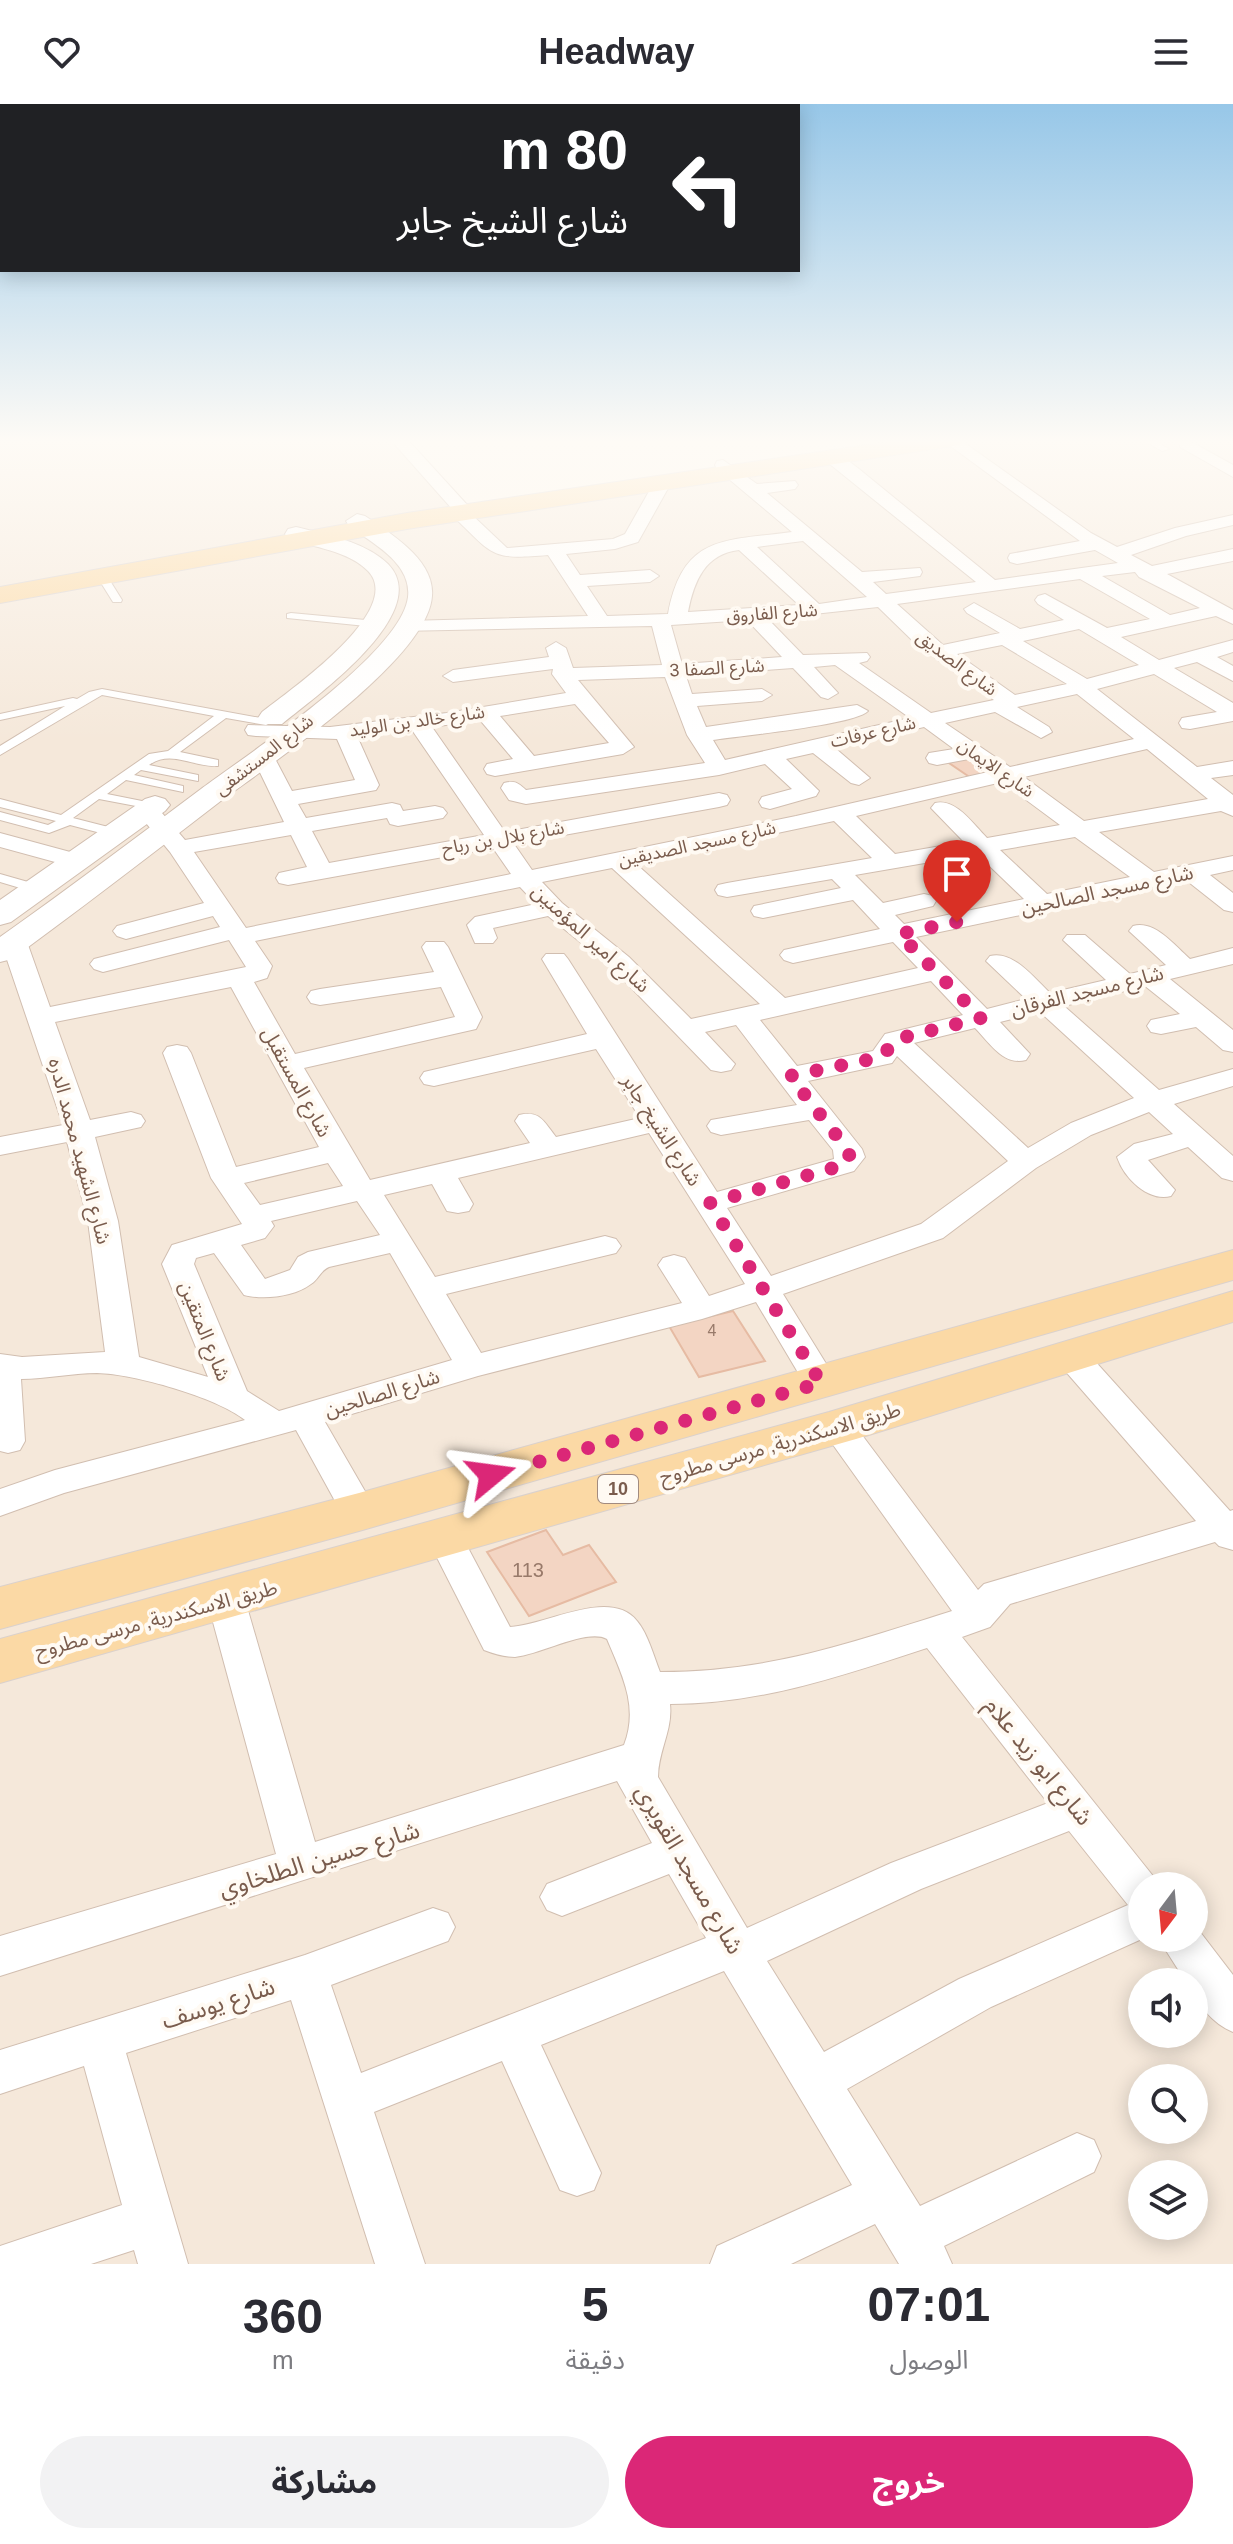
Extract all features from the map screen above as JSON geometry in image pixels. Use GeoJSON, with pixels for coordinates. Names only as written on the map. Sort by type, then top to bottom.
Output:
{"type":"FeatureCollection","features":[{"type":"Feature","properties":{"kind":"main road"},"geometry":{"type":"LineString","coordinates":[[0,582],[285,540]]}},
{"type":"Feature","properties":{"kind":"main road"},"geometry":{"type":"LineString","coordinates":[[0,595],[110,589],[294,540]]}},
{"type":"Feature","properties":{"kind":"main road","name":"طريق الاسكندرية, مرسى مطروح"},"geometry":{"type":"LineString","coordinates":[[0,1661],[445,1538],[1233,1265]]}},
{"type":"Feature","properties":{"kind":"main road","name":"طريق الاسكندرية, مرسى مطروح"},"geometry":{"type":"LineString","coordinates":[[0,1608],[359,1512],[830,1405],[1072,1357],[1233,1306]]}},
{"type":"Feature","properties":{"kind":"street"},"geometry":{"type":"LineString","coordinates":[[314,540],[352,551],[370,561],[386,577],[387,603],[376,624]]}},
{"type":"Feature","properties":{"kind":"street"},"geometry":{"type":"LineString","coordinates":[[352,551],[362,540]]}},
{"type":"Feature","properties":{"kind":"street","name":"شارع المستشفى"},"geometry":{"type":"LineString","coordinates":[[0,915],[116,833],[161,824],[196,777],[262,736],[294,732],[380,660],[417,610],[421,594],[419,578],[411,564],[381,540]]}},
{"type":"Feature","properties":{"kind":"street"},"geometry":{"type":"LineString","coordinates":[[488,540],[499,551],[554,550],[615,544],[627,540]]}},
{"type":"Feature","properties":{"kind":"street"},"geometry":{"type":"LineString","coordinates":[[719,768],[698,735],[673,671],[668,620],[692,587],[707,552],[773,540]]}},
{"type":"Feature","properties":{"kind":"street","name":"شارع الصديق"},"geometry":{"type":"LineString","coordinates":[[814,540],[939,652],[1047,726]]}},
{"type":"Feature","properties":{"kind":"street"},"geometry":{"type":"LineString","coordinates":[[933,540],[993,587]]}},
{"type":"Feature","properties":{"kind":"street"},"geometry":{"type":"LineString","coordinates":[[1090,540],[1187,594],[1223,607]]}},
{"type":"Feature","properties":{"kind":"street"},"geometry":{"type":"LineString","coordinates":[[1114,554],[1157,540]]}},
{"type":"Feature","properties":{"kind":"street"},"geometry":{"type":"LineString","coordinates":[[743,544],[815,610]]}},
{"type":"Feature","properties":{"kind":"street"},"geometry":{"type":"LineString","coordinates":[[1017,558],[1096,544]]}},
{"type":"Feature","properties":{"kind":"street"},"geometry":{"type":"LineString","coordinates":[[554,550],[601,621]]}},
{"type":"Feature","properties":{"kind":"street","name":"شارع الفاروق"},"geometry":{"type":"LineString","coordinates":[[406,627],[668,620],[815,610],[1085,574],[1141,570],[1233,555]]}},
{"type":"Feature","properties":{"kind":"street"},"geometry":{"type":"LineString","coordinates":[[858,578],[913,572]]}},
{"type":"Feature","properties":{"kind":"street"},"geometry":{"type":"LineString","coordinates":[[1085,574],[1134,605],[1167,621]]}},
{"type":"Feature","properties":{"kind":"street"},"geometry":{"type":"LineString","coordinates":[[575,581],[650,576]]}},
{"type":"Feature","properties":{"kind":"street"},"geometry":{"type":"LineString","coordinates":[[1134,605],[1187,594]]}},
{"type":"Feature","properties":{"kind":"street"},"geometry":{"type":"LineString","coordinates":[[1045,600],[1232,711]]}},
{"type":"Feature","properties":{"kind":"street"},"geometry":{"type":"LineString","coordinates":[[1104,635],[1223,607]]}},
{"type":"Feature","properties":{"kind":"street"},"geometry":{"type":"LineString","coordinates":[[974,609],[1083,687],[1231,805]]}},
{"type":"Feature","properties":{"kind":"street"},"geometry":{"type":"LineString","coordinates":[[753,615],[828,693]]}},
{"type":"Feature","properties":{"kind":"street"},"geometry":{"type":"LineString","coordinates":[[939,652],[1082,622]]}},
{"type":"Feature","properties":{"kind":"street","name":"شارع المستشفى"},"geometry":{"type":"LineString","coordinates":[[7,947],[161,824],[262,736],[376,624]]}},
{"type":"Feature","properties":{"kind":"street","name":"شارع عرفات"},"geometry":{"type":"LineString","coordinates":[[512,788],[517,795],[526,797],[719,768],[1083,687],[1154,665],[1233,646]]}},
{"type":"Feature","properties":{"kind":"street"},"geometry":{"type":"LineString","coordinates":[[1198,654],[1233,675]]}},
{"type":"Feature","properties":{"kind":"street","name":"شارع الصفا 3"},"geometry":{"type":"LineString","coordinates":[[453,676],[559,662],[673,671],[799,664],[871,656]]}},
{"type":"Feature","properties":{"kind":"street","name":"شارع الايمان"},"geometry":{"type":"LineString","coordinates":[[841,660],[1005,774],[1149,880]]}},
{"type":"Feature","properties":{"kind":"street"},"geometry":{"type":"LineString","coordinates":[[495,769],[623,747],[578,697],[559,662]]}},
{"type":"Feature","properties":{"kind":"street"},"geometry":{"type":"LineString","coordinates":[[684,701],[762,695]]}},
{"type":"Feature","properties":{"kind":"street","name":"شارع خالد بن الوليد"},"geometry":{"type":"LineString","coordinates":[[294,732],[344,731],[418,722],[578,697]]}},
{"type":"Feature","properties":{"kind":"street"},"geometry":{"type":"LineString","coordinates":[[698,735],[857,711]]}},
{"type":"Feature","properties":{"kind":"street"},"geometry":{"type":"LineString","coordinates":[[1190,723],[1232,711]]}},
{"type":"Feature","properties":{"kind":"street"},"geometry":{"type":"LineString","coordinates":[[485,712],[529,764]]}},
{"type":"Feature","properties":{"kind":"street","name":"شارع امير المؤمنين"},"geometry":{"type":"LineString","coordinates":[[418,722],[527,880],[553,908],[620,962],[721,1064]]}},
{"type":"Feature","properties":{"kind":"street"},"geometry":{"type":"LineString","coordinates":[[286,799],[370,784],[344,731]]}},
{"type":"Feature","properties":{"kind":"street"},"geometry":{"type":"LineString","coordinates":[[262,736],[296,825],[321,872]]}},
{"type":"Feature","properties":{"kind":"street","name":"شارع مسجد الصديقين"},"geometry":{"type":"LineString","coordinates":[[103,964],[238,934],[527,880],[1152,741]]}},
{"type":"Feature","properties":{"kind":"street"},"geometry":{"type":"LineString","coordinates":[[817,745],[859,778]]}},
{"type":"Feature","properties":{"kind":"street"},"geometry":{"type":"LineString","coordinates":[[937,758],[973,752]]}},
{"type":"Feature","properties":{"kind":"street"},"geometry":{"type":"LineString","coordinates":[[769,756],[808,791],[770,802]]}},
{"type":"Feature","properties":{"kind":"street"},"geometry":{"type":"LineString","coordinates":[[1192,774],[1233,768]]}},
{"type":"Feature","properties":{"kind":"street","name":"شارع بلال بن رباح"},"geometry":{"type":"LineString","coordinates":[[288,878],[719,800]]}},
{"type":"Feature","properties":{"kind":"street"},"geometry":{"type":"LineString","coordinates":[[727,890],[1079,827],[1231,805]]}},
{"type":"Feature","properties":{"kind":"street"},"geometry":{"type":"LineString","coordinates":[[943,808],[1043,904]]}},
{"type":"Feature","properties":{"kind":"street"},"geometry":{"type":"LineString","coordinates":[[161,824],[296,825],[435,813]]}},
{"type":"Feature","properties":{"kind":"street"},"geometry":{"type":"LineString","coordinates":[[839,813],[888,860]]}},
{"type":"Feature","properties":{"kind":"street"},"geometry":{"type":"LineString","coordinates":[[42,1017],[258,972],[238,934],[161,824]]}},
{"type":"Feature","properties":{"kind":"street"},"geometry":{"type":"LineString","coordinates":[[0,840],[77,861]]}},
{"type":"Feature","properties":{"kind":"street"},"geometry":{"type":"LineString","coordinates":[[618,860],[778,1006]]}},
{"type":"Feature","properties":{"kind":"street","name":"شارع مسجد الصالحين"},"geometry":{"type":"LineString","coordinates":[[793,955],[1233,863]]}},
{"type":"Feature","properties":{"kind":"street"},"geometry":{"type":"LineString","coordinates":[[837,870],[1016,1054]]}},
{"type":"Feature","properties":{"kind":"street"},"geometry":{"type":"LineString","coordinates":[[1191,872],[1233,905]]}},
{"type":"Feature","properties":{"kind":"street"},"geometry":{"type":"LineString","coordinates":[[763,911],[857,892]]}},
{"type":"Feature","properties":{"kind":"street"},"geometry":{"type":"LineString","coordinates":[[877,912],[924,901]]}},
{"type":"Feature","properties":{"kind":"street"},"geometry":{"type":"LineString","coordinates":[[126,931],[219,907]]}},
{"type":"Feature","properties":{"kind":"street"},"geometry":{"type":"LineString","coordinates":[[484,938],[480,925],[484,922],[553,908]]}},
{"type":"Feature","properties":{"kind":"street"},"geometry":{"type":"LineString","coordinates":[[1142,931],[1184,967]]}},
{"type":"Feature","properties":{"kind":"street"},"geometry":{"type":"LineString","coordinates":[[1076,940],[1202,1018],[1233,1044]]}},
{"type":"Feature","properties":{"kind":"street","name":"شارع الشهيد محمد الدره"},"geometry":{"type":"LineString","coordinates":[[7,947],[42,1017],[79,1131],[103,1221],[124,1365]]}},
{"type":"Feature","properties":{"kind":"street"},"geometry":{"type":"LineString","coordinates":[[287,1064],[463,1026],[469,1017],[435,947]]}},
{"type":"Feature","properties":{"kind":"street"},"geometry":{"type":"LineString","coordinates":[[999,961],[1233,1172]]}},
{"type":"Feature","properties":{"kind":"street","name":"شارع الشيخ جابر"},"geometry":{"type":"LineString","coordinates":[[620,962],[560,968],[656,1123],[766,1289],[830,1405]]}},
{"type":"Feature","properties":{"kind":"street","name":"شارع مسجد الفرقان"},"geometry":{"type":"LineString","coordinates":[[790,1076],[882,1057],[895,1040],[1042,1001],[1184,967],[1227,964]]}},
{"type":"Feature","properties":{"kind":"street"},"geometry":{"type":"LineString","coordinates":[[686,1028],[937,972]]}},
{"type":"Feature","properties":{"kind":"street","name":"شارع المستقبل"},"geometry":{"type":"LineString","coordinates":[[243,977],[241,982],[336,1152],[351,1177],[378,1206],[472,1366]]}},
{"type":"Feature","properties":{"kind":"street"},"geometry":{"type":"LineString","coordinates":[[320,997],[450,978]]}},
{"type":"Feature","properties":{"kind":"street"},"geometry":{"type":"LineString","coordinates":[[710,1203],[844,1165],[850,1157],[847,1149],[742,1015]]}},
{"type":"Feature","properties":{"kind":"street"},"geometry":{"type":"LineString","coordinates":[[1161,1026],[1202,1018]]}},
{"type":"Feature","properties":{"kind":"street"},"geometry":{"type":"LineString","coordinates":[[434,1078],[603,1039]]}},
{"type":"Feature","properties":{"kind":"street"},"geometry":{"type":"LineString","coordinates":[[895,1040],[1026,1162]]}},
{"type":"Feature","properties":{"kind":"street"},"geometry":{"type":"LineString","coordinates":[[177,1053],[226,1178],[253,1216],[656,1123]]}},
{"type":"Feature","properties":{"kind":"street","name":"شارع الصالحين"},"geometry":{"type":"LineString","coordinates":[[0,1503],[55,1483],[472,1366],[702,1309],[766,1289],[932,1231],[1026,1162],[1081,1129],[1153,1101],[1233,1077]]}},
{"type":"Feature","properties":{"kind":"street"},"geometry":{"type":"LineString","coordinates":[[721,1126],[817,1110]]}},
{"type":"Feature","properties":{"kind":"street"},"geometry":{"type":"LineString","coordinates":[[0,1146],[131,1121]]}},
{"type":"Feature","properties":{"kind":"street"},"geometry":{"type":"LineString","coordinates":[[529,1121],[548,1147]]}},
{"type":"Feature","properties":{"kind":"street"},"geometry":{"type":"LineString","coordinates":[[1160,1190],[1132,1157],[1144,1150],[1194,1137]]}},
{"type":"Feature","properties":{"kind":"street"},"geometry":{"type":"LineString","coordinates":[[226,1178],[336,1152]]}},
{"type":"Feature","properties":{"kind":"street"},"geometry":{"type":"LineString","coordinates":[[440,1172],[458,1204]]}},
{"type":"Feature","properties":{"kind":"street","name":"شارع المتقين"},"geometry":{"type":"LineString","coordinates":[[253,1216],[258,1229],[183,1252],[178,1264],[233,1398],[288,1420]]}},
{"type":"Feature","properties":{"kind":"street"},"geometry":{"type":"LineString","coordinates":[[221,1240],[255,1288],[264,1290],[301,1277],[314,1261],[398,1241]]}},
{"type":"Feature","properties":{"kind":"street"},"geometry":{"type":"LineString","coordinates":[[426,1289],[605,1246]]}},
{"type":"Feature","properties":{"kind":"street"},"geometry":{"type":"LineString","coordinates":[[674,1265],[702,1309]]}},
{"type":"Feature","properties":{"kind":"street"},"geometry":{"type":"LineString","coordinates":[[646,1688],[703,1688],[759,1682],[820,1668],[977,1617],[997,1594],[1229,1529],[1072,1357]]}},
{"type":"Feature","properties":{"kind":"street"},"geometry":{"type":"LineString","coordinates":[[8,1441],[2,1366],[94,1362],[124,1365],[233,1398]]}},
{"type":"Feature","properties":{"kind":"street"},"geometry":{"type":"LineString","coordinates":[[830,1405],[977,1617]]}},
{"type":"Feature","properties":{"kind":"street"},"geometry":{"type":"LineString","coordinates":[[288,1420],[359,1512]]}},
{"type":"Feature","properties":{"kind":"street","name":"شارع مسجد القويري"},"geometry":{"type":"LineString","coordinates":[[445,1538],[498,1640],[520,1643],[599,1620],[609,1620],[623,1630],[650,1701],[651,1720],[646,1740],[636,1758],[637,1779],[736,1950],[919,2250]]}},
{"type":"Feature","properties":{"kind":"street"},"geometry":{"type":"LineString","coordinates":[[226,1600],[300,1865]]}},
{"type":"Feature","properties":{"kind":"street","name":"شارع ابو زيد علام"},"geometry":{"type":"LineString","coordinates":[[935,1631],[1128,1873]]}},
{"type":"Feature","properties":{"kind":"street","name":"شارع حسين الطلخاوي"},"geometry":{"type":"LineString","coordinates":[[0,1956],[636,1758]]}},
{"type":"Feature","properties":{"kind":"street"},"geometry":{"type":"LineString","coordinates":[[346,2101],[736,1950],[908,1872],[1078,1810]]}},
{"type":"Feature","properties":{"kind":"street"},"geometry":{"type":"LineString","coordinates":[[562,1897],[679,1851]]}},
{"type":"Feature","properties":{"kind":"street"},"geometry":{"type":"LineString","coordinates":[[816,2082],[901,2030],[987,1985],[1128,1925]]}},
{"type":"Feature","properties":{"kind":"street","name":"شارع يوسف"},"geometry":{"type":"LineString","coordinates":[[0,2072],[305,1975],[433,1927]]}},
{"type":"Feature","properties":{"kind":"street"},"geometry":{"type":"LineString","coordinates":[[1190,1952],[1233,2011]]}},
{"type":"Feature","properties":{"kind":"street"},"geometry":{"type":"LineString","coordinates":[[305,1975],[400,2264]]}},
{"type":"Feature","properties":{"kind":"street"},"geometry":{"type":"LineString","coordinates":[[513,2035],[577,2173]]}},
{"type":"Feature","properties":{"kind":"street"},"geometry":{"type":"LineString","coordinates":[[16,2264],[156,2242],[100,2041]]}},
{"type":"Feature","properties":{"kind":"street"},"geometry":{"type":"LineString","coordinates":[[919,2250],[1077,2156]]}},
{"type":"Feature","properties":{"kind":"street"},"geometry":{"type":"LineString","coordinates":[[735,2264],[885,2195]]}},
{"type":"Feature","properties":{"kind":"lane"},"geometry":{"type":"LineString","coordinates":[[291,616],[376,624]]}},
{"type":"Feature","properties":{"kind":"lane"},"geometry":{"type":"LineString","coordinates":[[0,717],[83,700],[107,691],[224,714],[262,736]]}},
{"type":"Feature","properties":{"kind":"lane"},"geometry":{"type":"LineString","coordinates":[[0,751],[83,700]]}},
{"type":"Feature","properties":{"kind":"lane"},"geometry":{"type":"LineString","coordinates":[[0,816],[49,829],[66,820],[153,756],[171,754],[224,714]]}},
{"type":"Feature","properties":{"kind":"lane"},"geometry":{"type":"LineString","coordinates":[[171,754],[196,777]]}},
{"type":"Feature","properties":{"kind":"lane"},"geometry":{"type":"LineString","coordinates":[[139,766],[196,777]]}},
{"type":"Feature","properties":{"kind":"lane"},"geometry":{"type":"LineString","coordinates":[[124,776],[196,777]]}},
{"type":"Feature","properties":{"kind":"lane"},"geometry":{"type":"LineString","coordinates":[[97,795],[161,824]]}},
{"type":"Feature","properties":{"kind":"lane"},"geometry":{"type":"LineString","coordinates":[[0,803],[116,833]]}},
{"type":"Feature","properties":{"kind":"lane"},"geometry":{"type":"LineString","coordinates":[[0,878],[37,889]]}},
{"type":"Feature","properties":{"kind":"shaded area"},"geometry":{"type":"Polygon","coordinates":[[[0,540],[1233,540],[1233,2264],[0,2264],[0,540]]]}},
{"type":"Feature","properties":{"kind":"building"},"geometry":{"type":"Polygon","coordinates":[[[972,755],[997,772],[971,778],[946,761],[972,755]]]}},
{"type":"Feature","properties":{"kind":"building"},"geometry":{"type":"Polygon","coordinates":[[[733,1311],[765,1361],[699,1377],[669,1326],[733,1311]]]}},
{"type":"Feature","properties":{"kind":"building"},"geometry":{"type":"Polygon","coordinates":[[[546,1530],[563,1555],[589,1545],[616,1582],[529,1616],[487,1552],[546,1530]]]}},
{"type":"Feature","properties":{"kind":"route"},"geometry":{"type":"LineString","coordinates":[[491,1475],[821,1383],[766,1289],[710,1203],[844,1165],[850,1157],[790,1076],[882,1057],[895,1040],[981,1018],[899,934],[957,922]]}}]}
